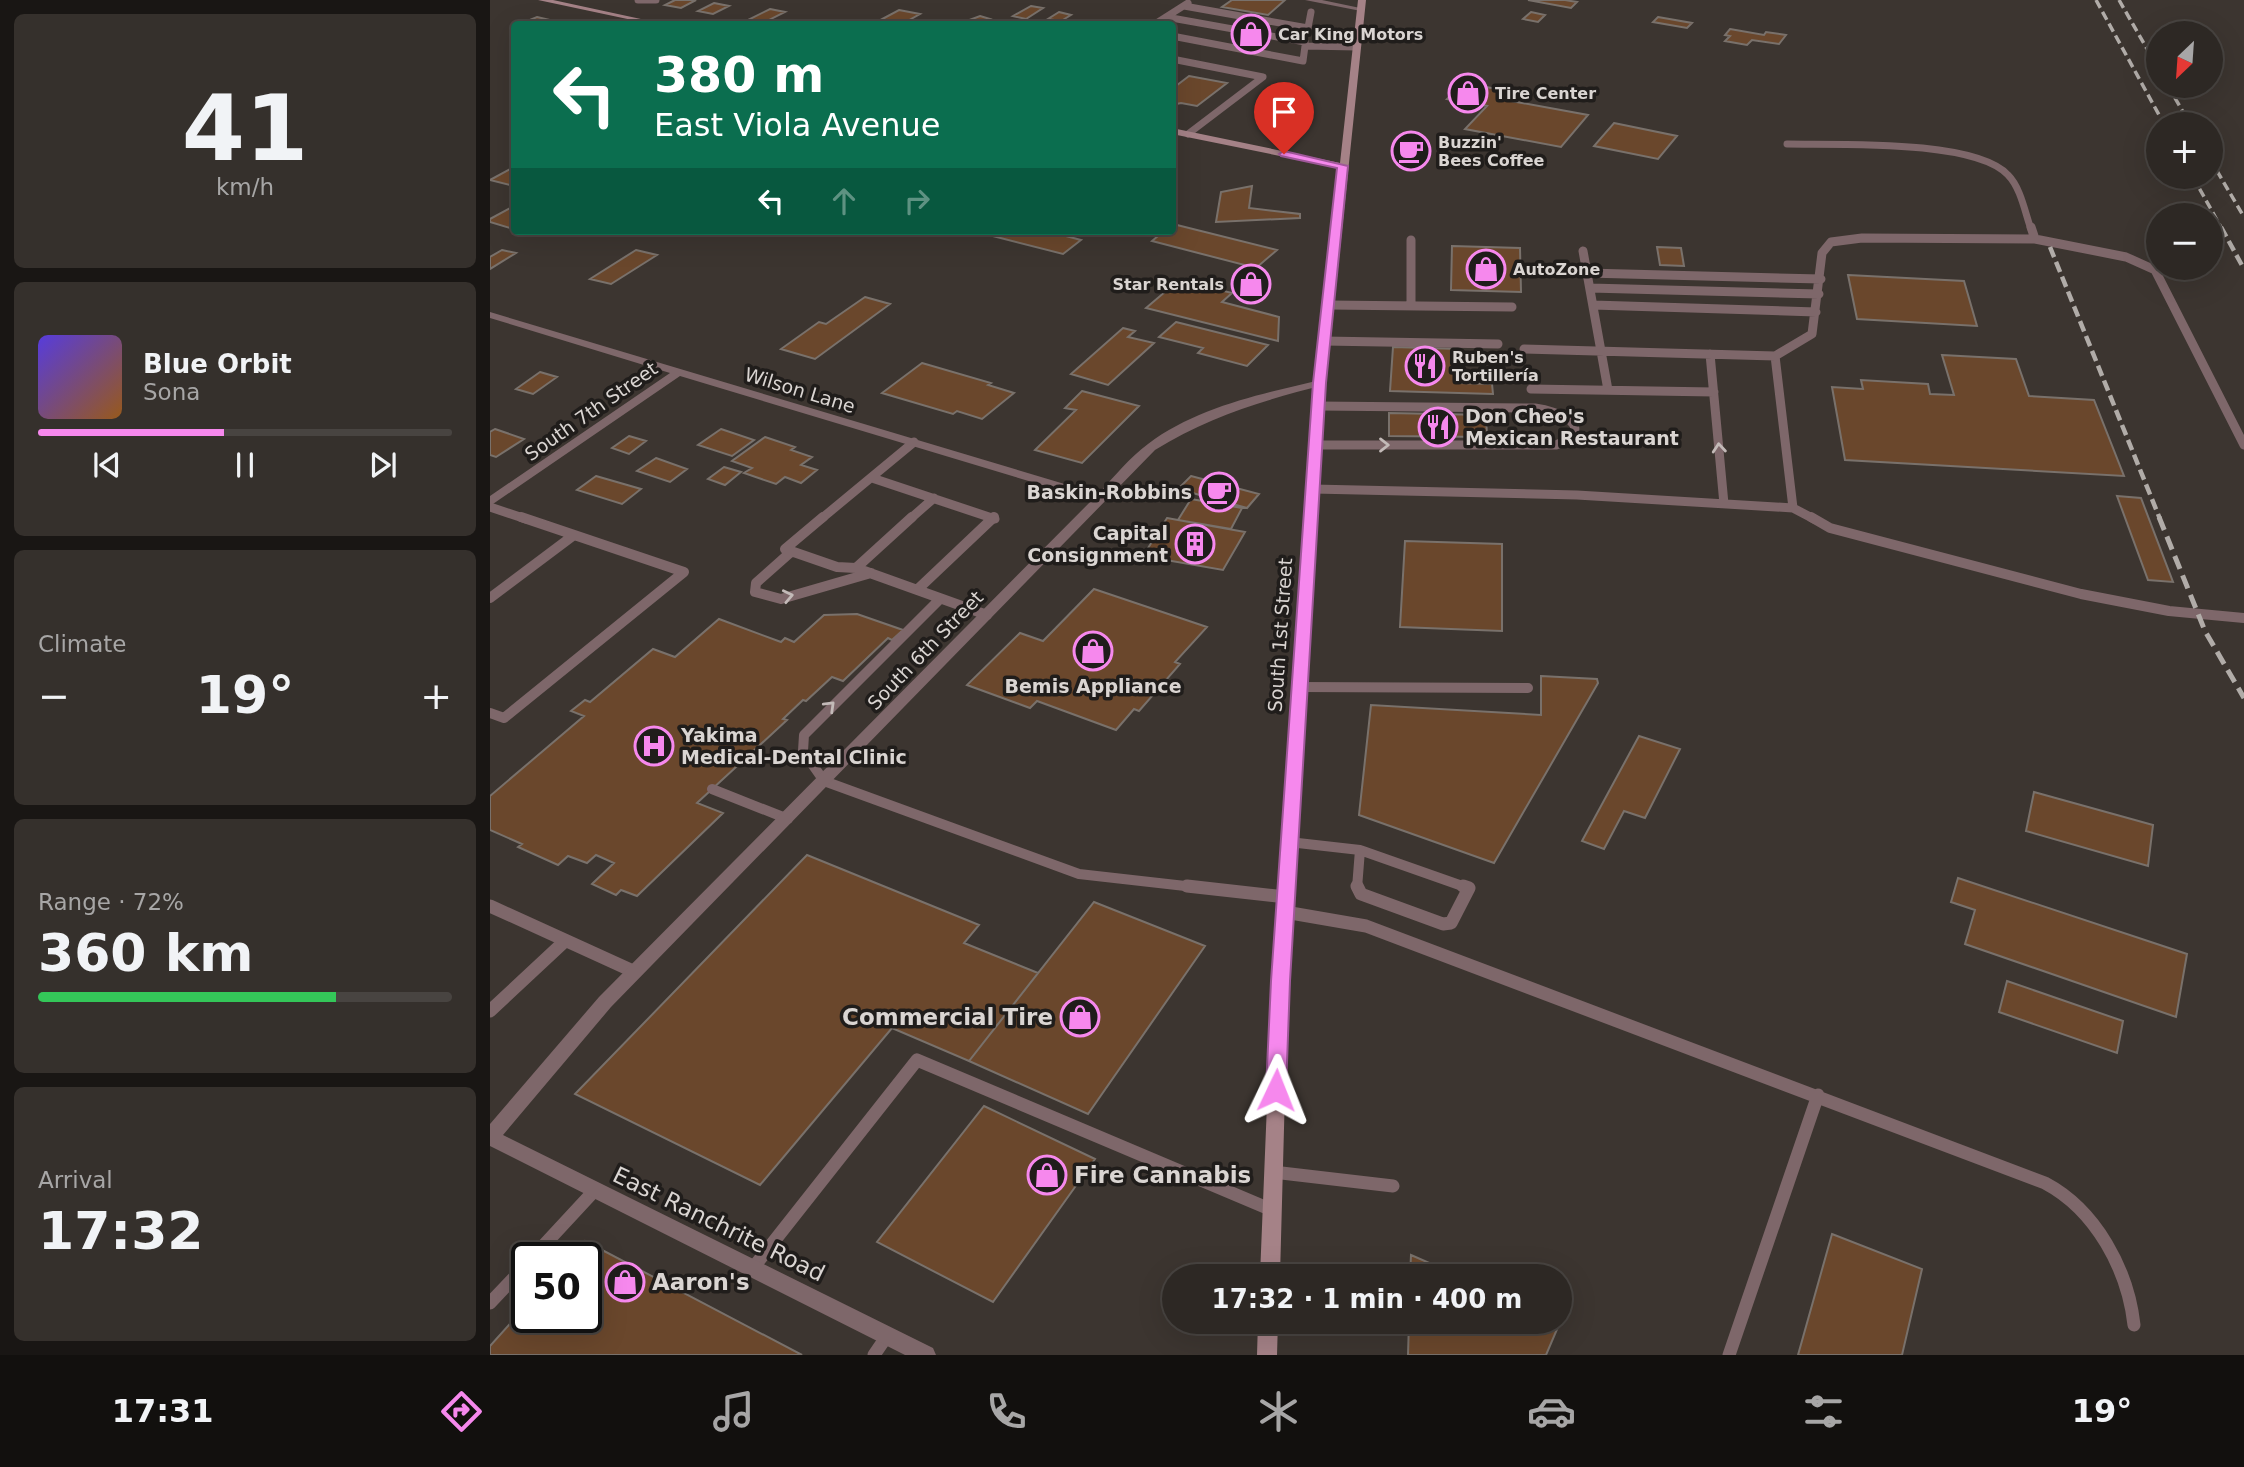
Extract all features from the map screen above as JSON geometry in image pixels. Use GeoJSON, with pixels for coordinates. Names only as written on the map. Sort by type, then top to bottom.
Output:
{"type":"FeatureCollection","features":[{"type":"Feature","properties":{"kind":"main road"},"geometry":{"type":"LineString","coordinates":[[542,0],[563,2],[647,21]]}},
{"type":"Feature","properties":{"kind":"main road","name":"South 1st Street"},"geometry":{"type":"LineString","coordinates":[[1270,1264],[1285,904],[1315,445],[1362,5]]}},
{"type":"Feature","properties":{"kind":"main road"},"geometry":{"type":"LineString","coordinates":[[1176,132],[1343,166]]}},
{"type":"Feature","properties":{"kind":"main road"},"geometry":{"type":"LineString","coordinates":[[1267,1355],[1268,1334]]}},
{"type":"Feature","properties":{"kind":"street"},"geometry":{"type":"LineString","coordinates":[[1309,0],[1362,5]]}},
{"type":"Feature","properties":{"kind":"street","name":"Wilson Lane"},"geometry":{"type":"LineString","coordinates":[[490,315],[1100,498]]}},
{"type":"Feature","properties":{"kind":"street","name":"South 7th Street"},"geometry":{"type":"LineString","coordinates":[[490,505],[678,372]]}},
{"type":"Feature","properties":{"kind":"street","name":"South 6th Street"},"geometry":{"type":"LineString","coordinates":[[490,1137],[605,1002],[788,819],[1151,447],[1182,426],[1255,398],[1320,383]]}},
{"type":"Feature","properties":{"kind":"street","name":"East Ranchrite Road"},"geometry":{"type":"LineString","coordinates":[[490,1137],[926,1355]]}},
{"type":"Feature","properties":{"kind":"lane"},"geometry":{"type":"LineString","coordinates":[[638,0],[656,0]]}},
{"type":"Feature","properties":{"kind":"lane"},"geometry":{"type":"LineString","coordinates":[[1160,21],[1192,0]]}},
{"type":"Feature","properties":{"kind":"lane"},"geometry":{"type":"LineString","coordinates":[[1184,5],[1308,28]]}},
{"type":"Feature","properties":{"kind":"lane"},"geometry":{"type":"LineString","coordinates":[[1176,37],[1303,61],[1311,12]]}},
{"type":"Feature","properties":{"kind":"lane"},"geometry":{"type":"LineString","coordinates":[[1166,17],[1305,44],[1357,47]]}},
{"type":"Feature","properties":{"kind":"lane"},"geometry":{"type":"LineString","coordinates":[[1176,60],[1263,76],[1188,134]]}},
{"type":"Feature","properties":{"kind":"lane"},"geometry":{"type":"LineString","coordinates":[[1787,144],[1941,150],[1977,156],[2009,174],[2035,239]]}},
{"type":"Feature","properties":{"kind":"lane"},"geometry":{"type":"LineString","coordinates":[[1524,349],[1775,356],[1812,334],[1821,279],[1822,253],[1831,242],[1862,238],[2035,239],[2126,257],[2155,270],[2244,446]]}},
{"type":"Feature","properties":{"kind":"lane"},"geometry":{"type":"LineString","coordinates":[[1411,240],[1411,306]]}},
{"type":"Feature","properties":{"kind":"lane"},"geometry":{"type":"LineString","coordinates":[[1583,251],[1608,390]]}},
{"type":"Feature","properties":{"kind":"lane"},"geometry":{"type":"LineString","coordinates":[[1587,273],[1821,279]]}},
{"type":"Feature","properties":{"kind":"lane"},"geometry":{"type":"LineString","coordinates":[[1590,288],[1818,294]]}},
{"type":"Feature","properties":{"kind":"lane"},"geometry":{"type":"LineString","coordinates":[[1328,305],[1512,307]]}},
{"type":"Feature","properties":{"kind":"lane"},"geometry":{"type":"LineString","coordinates":[[1593,305],[1816,312]]}},
{"type":"Feature","properties":{"kind":"lane"},"geometry":{"type":"LineString","coordinates":[[1324,341],[1498,344]]}},
{"type":"Feature","properties":{"kind":"lane"},"geometry":{"type":"LineString","coordinates":[[1710,354],[1724,503]]}},
{"type":"Feature","properties":{"kind":"lane"},"geometry":{"type":"LineString","coordinates":[[1775,356],[1793,508]]}},
{"type":"Feature","properties":{"kind":"lane"},"geometry":{"type":"LineString","coordinates":[[1531,389],[1714,392]]}},
{"type":"Feature","properties":{"kind":"lane"},"geometry":{"type":"LineString","coordinates":[[1315,445],[1556,445],[1569,441],[1573,436],[1571,421],[1552,410],[1318,405]]}},
{"type":"Feature","properties":{"kind":"lane"},"geometry":{"type":"LineString","coordinates":[[914,442],[785,549],[837,567],[856,568],[987,615]]}},
{"type":"Feature","properties":{"kind":"lane"},"geometry":{"type":"LineString","coordinates":[[872,478],[996,518],[918,589]]}},
{"type":"Feature","properties":{"kind":"lane"},"geometry":{"type":"LineString","coordinates":[[1313,489],[1577,495],[1793,508],[1830,528],[2081,594],[2169,611],[2244,618]]}},
{"type":"Feature","properties":{"kind":"lane"},"geometry":{"type":"LineString","coordinates":[[856,568],[934,498]]}},
{"type":"Feature","properties":{"kind":"lane"},"geometry":{"type":"LineString","coordinates":[[490,505],[684,572],[504,718],[490,713]]}},
{"type":"Feature","properties":{"kind":"lane"},"geometry":{"type":"LineString","coordinates":[[490,598],[574,535]]}},
{"type":"Feature","properties":{"kind":"lane"},"geometry":{"type":"LineString","coordinates":[[792,551],[756,583],[755,592],[781,598],[871,573]]}},
{"type":"Feature","properties":{"kind":"lane"},"geometry":{"type":"LineString","coordinates":[[939,600],[804,734],[803,751],[824,781],[1079,874],[1285,904],[1366,926],[2007,1167],[2064,1195],[2105,1238],[2133,1305],[2134,1325]]}},
{"type":"Feature","properties":{"kind":"lane"},"geometry":{"type":"LineString","coordinates":[[1299,687],[1528,688]]}},
{"type":"Feature","properties":{"kind":"lane"},"geometry":{"type":"LineString","coordinates":[[712,789],[788,819]]}},
{"type":"Feature","properties":{"kind":"lane"},"geometry":{"type":"LineString","coordinates":[[1289,842],[1360,850],[1469,888],[1451,923],[1443,924],[1361,894],[1357,887],[1360,850]]}},
{"type":"Feature","properties":{"kind":"lane"},"geometry":{"type":"LineString","coordinates":[[490,906],[635,972]]}},
{"type":"Feature","properties":{"kind":"lane"},"geometry":{"type":"LineString","coordinates":[[490,1011],[565,941]]}},
{"type":"Feature","properties":{"kind":"lane"},"geometry":{"type":"LineString","coordinates":[[753,1268],[917,1060],[1272,1210]]}},
{"type":"Feature","properties":{"kind":"lane"},"geometry":{"type":"LineString","coordinates":[[1729,1355],[1818,1095]]}},
{"type":"Feature","properties":{"kind":"lane"},"geometry":{"type":"LineString","coordinates":[[1273,1172],[1393,1186]]}},
{"type":"Feature","properties":{"kind":"lane"},"geometry":{"type":"LineString","coordinates":[[547,1242],[595,1190]]}},
{"type":"Feature","properties":{"kind":"lane"},"geometry":{"type":"LineString","coordinates":[[490,1303],[511,1281]]}},
{"type":"Feature","properties":{"kind":"lane"},"geometry":{"type":"LineString","coordinates":[[874,1355],[887,1336]]}},
{"type":"Feature","properties":{"kind":"building"},"geometry":{"type":"Polygon","coordinates":[[[675,0],[696,0],[681,8],[665,5],[675,0]]]}},
{"type":"Feature","properties":{"kind":"building"},"geometry":{"type":"Polygon","coordinates":[[[1232,0],[1285,0],[1268,15],[1222,7],[1232,0]]]}},
{"type":"Feature","properties":{"kind":"building"},"geometry":{"type":"Polygon","coordinates":[[[1528,0],[1565,0],[1577,2],[1571,8],[1528,0]]]}},
{"type":"Feature","properties":{"kind":"building"},"geometry":{"type":"Polygon","coordinates":[[[714,3],[729,6],[713,14],[698,11],[714,3]]]}},
{"type":"Feature","properties":{"kind":"building"},"geometry":{"type":"Polygon","coordinates":[[[1031,6],[1043,8],[1026,19],[1013,16],[1031,6]]]}},
{"type":"Feature","properties":{"kind":"building"},"geometry":{"type":"Polygon","coordinates":[[[770,9],[785,12],[767,21],[746,21],[770,9]]]}},
{"type":"Feature","properties":{"kind":"building"},"geometry":{"type":"Polygon","coordinates":[[[899,10],[920,14],[907,21],[879,21],[899,10]]]}},
{"type":"Feature","properties":{"kind":"building"},"geometry":{"type":"Polygon","coordinates":[[[1059,12],[1071,15],[1061,21],[1048,19],[1059,12]]]}},
{"type":"Feature","properties":{"kind":"building"},"geometry":{"type":"Polygon","coordinates":[[[1531,12],[1545,15],[1538,22],[1523,19],[1531,12]]]}},
{"type":"Feature","properties":{"kind":"building"},"geometry":{"type":"Polygon","coordinates":[[[980,16],[990,19],[986,21],[967,21],[980,16]]]}},
{"type":"Feature","properties":{"kind":"building"},"geometry":{"type":"Polygon","coordinates":[[[537,17],[554,21],[527,21],[537,17]]]}},
{"type":"Feature","properties":{"kind":"building"},"geometry":{"type":"Polygon","coordinates":[[[1658,17],[1692,23],[1687,28],[1653,22],[1658,17]]]}},
{"type":"Feature","properties":{"kind":"building"},"geometry":{"type":"Polygon","coordinates":[[[1730,29],[1764,35],[1766,32],[1786,35],[1779,44],[1752,40],[1747,45],[1725,41],[1730,36],[1725,35],[1730,29]]]}},
{"type":"Feature","properties":{"kind":"building"},"geometry":{"type":"Polygon","coordinates":[[[1189,76],[1227,83],[1197,106],[1176,104],[1176,86],[1189,76]]]}},
{"type":"Feature","properties":{"kind":"building"},"geometry":{"type":"Polygon","coordinates":[[[1463,83],[1514,92],[1506,100],[1588,115],[1561,147],[1465,129],[1487,106],[1447,99],[1463,83]]]}},
{"type":"Feature","properties":{"kind":"building"},"geometry":{"type":"Polygon","coordinates":[[[1614,123],[1677,136],[1658,159],[1594,146],[1614,123]]]}},
{"type":"Feature","properties":{"kind":"building","name":"Buzzin' Bees Coffee"},"geometry":{"type":"Polygon","coordinates":[[[1399,146],[1426,151],[1422,156],[1395,150],[1399,146]]]}},
{"type":"Feature","properties":{"kind":"building"},"geometry":{"type":"Polygon","coordinates":[[[511,169],[511,185],[490,180],[511,169]]]}},
{"type":"Feature","properties":{"kind":"building"},"geometry":{"type":"Polygon","coordinates":[[[1252,186],[1249,208],[1300,214],[1300,218],[1216,222],[1221,192],[1252,186]]]}},
{"type":"Feature","properties":{"kind":"building"},"geometry":{"type":"Polygon","coordinates":[[[511,208],[511,228],[490,222],[490,219],[511,208]]]}},
{"type":"Feature","properties":{"kind":"building"},"geometry":{"type":"Polygon","coordinates":[[[1176,225],[1277,250],[1256,268],[1152,241],[1159,235],[1176,235],[1176,225]]]}},
{"type":"Feature","properties":{"kind":"building"},"geometry":{"type":"Polygon","coordinates":[[[989,235],[1062,235],[1081,240],[1063,254],[989,235]]]}},
{"type":"Feature","properties":{"kind":"building","name":"AutoZone"},"geometry":{"type":"Polygon","coordinates":[[[1452,246],[1520,248],[1521,292],[1451,290],[1452,246]]]}},
{"type":"Feature","properties":{"kind":"building"},"geometry":{"type":"Polygon","coordinates":[[[1657,247],[1681,248],[1684,266],[1660,265],[1657,247]]]}},
{"type":"Feature","properties":{"kind":"building"},"geometry":{"type":"Polygon","coordinates":[[[502,250],[516,253],[490,269],[490,257],[502,250]]]}},
{"type":"Feature","properties":{"kind":"building"},"geometry":{"type":"Polygon","coordinates":[[[636,250],[657,255],[611,284],[590,279],[636,250]]]}},
{"type":"Feature","properties":{"kind":"building"},"geometry":{"type":"Polygon","coordinates":[[[1848,275],[1964,281],[1977,326],[1857,319],[1848,275]]]}},
{"type":"Feature","properties":{"kind":"building"},"geometry":{"type":"Polygon","coordinates":[[[1179,280],[1232,293],[1222,302],[1279,317],[1278,341],[1146,308],[1179,280]]]}},
{"type":"Feature","properties":{"kind":"building"},"geometry":{"type":"Polygon","coordinates":[[[865,297],[890,304],[815,359],[781,349],[819,322],[826,324],[865,297]]]}},
{"type":"Feature","properties":{"kind":"building"},"geometry":{"type":"Polygon","coordinates":[[[1176,322],[1268,345],[1247,366],[1198,353],[1203,348],[1159,337],[1176,322]]]}},
{"type":"Feature","properties":{"kind":"building"},"geometry":{"type":"Polygon","coordinates":[[[1123,328],[1135,331],[1128,337],[1154,343],[1108,385],[1071,374],[1123,328]]]}},
{"type":"Feature","properties":{"kind":"building","name":"Ruben's Tortillería"},"geometry":{"type":"Polygon","coordinates":[[[1393,347],[1460,349],[1459,383],[1492,384],[1493,394],[1390,391],[1393,347]]]}},
{"type":"Feature","properties":{"kind":"building"},"geometry":{"type":"Polygon","coordinates":[[[1942,355],[2016,359],[2029,396],[2094,400],[2124,476],[1845,460],[1832,387],[1863,389],[1861,380],[1928,384],[1930,394],[1954,395],[1942,355]]]}},
{"type":"Feature","properties":{"kind":"building"},"geometry":{"type":"Polygon","coordinates":[[[922,363],[991,383],[988,385],[1014,393],[982,419],[957,411],[953,414],[882,393],[922,363]]]}},
{"type":"Feature","properties":{"kind":"building"},"geometry":{"type":"Polygon","coordinates":[[[540,372],[557,377],[533,394],[516,389],[540,372]]]}},
{"type":"Feature","properties":{"kind":"building"},"geometry":{"type":"Polygon","coordinates":[[[1082,391],[1139,406],[1082,463],[1035,450],[1076,410],[1065,408],[1082,391]]]}},
{"type":"Feature","properties":{"kind":"building"},"geometry":{"type":"Polygon","coordinates":[[[1389,413],[1486,415],[1487,437],[1389,436],[1389,413]]]}},
{"type":"Feature","properties":{"kind":"building"},"geometry":{"type":"Polygon","coordinates":[[[495,429],[524,439],[496,457],[490,455],[490,432],[495,429]]]}},
{"type":"Feature","properties":{"kind":"building"},"geometry":{"type":"Polygon","coordinates":[[[721,429],[754,440],[732,456],[698,445],[721,429]]]}},
{"type":"Feature","properties":{"kind":"building"},"geometry":{"type":"Polygon","coordinates":[[[629,436],[646,441],[629,454],[612,448],[629,436]]]}},
{"type":"Feature","properties":{"kind":"building"},"geometry":{"type":"Polygon","coordinates":[[[765,437],[795,447],[791,450],[812,457],[801,465],[817,470],[801,483],[785,477],[776,484],[744,473],[752,468],[732,461],[765,437]]]}},
{"type":"Feature","properties":{"kind":"building"},"geometry":{"type":"Polygon","coordinates":[[[656,458],[687,469],[670,482],[637,471],[656,458]]]}},
{"type":"Feature","properties":{"kind":"building"},"geometry":{"type":"Polygon","coordinates":[[[724,467],[741,472],[725,485],[708,479],[724,467]]]}},
{"type":"Feature","properties":{"kind":"building"},"geometry":{"type":"Polygon","coordinates":[[[596,476],[641,489],[622,504],[577,490],[596,476]]]}},
{"type":"Feature","properties":{"kind":"building","name":"Baskin-Robbins"},"geometry":{"type":"Polygon","coordinates":[[[1191,476],[1259,494],[1247,508],[1178,489],[1191,476]]]}},
{"type":"Feature","properties":{"kind":"building"},"geometry":{"type":"Polygon","coordinates":[[[2117,496],[2141,498],[2173,582],[2148,580],[2117,496]]]}},
{"type":"Feature","properties":{"kind":"building"},"geometry":{"type":"Polygon","coordinates":[[[1191,499],[1242,508],[1231,529],[1178,520],[1191,499]]]}},
{"type":"Feature","properties":{"kind":"building","name":"Capital Consignment"},"geometry":{"type":"Polygon","coordinates":[[[1167,518],[1245,532],[1223,570],[1143,556],[1167,518]]]}},
{"type":"Feature","properties":{"kind":"building"},"geometry":{"type":"Polygon","coordinates":[[[1405,541],[1502,544],[1502,631],[1400,627],[1405,541]]]}},
{"type":"Feature","properties":{"kind":"building","name":"Bemis Appliance"},"geometry":{"type":"Polygon","coordinates":[[[1094,589],[1207,627],[1175,662],[1180,664],[1139,711],[1134,709],[1116,730],[1037,701],[1030,708],[967,685],[1020,633],[1043,641],[1094,589]]]}},
{"type":"Feature","properties":{"kind":"building","name":"Yakima Medical-Dental Clinic"},"geometry":{"type":"Polygon","coordinates":[[[857,614],[903,630],[892,640],[888,638],[843,681],[832,677],[806,701],[803,700],[783,719],[787,720],[697,803],[723,813],[637,896],[621,890],[616,895],[592,884],[614,863],[596,855],[587,863],[568,856],[558,865],[518,847],[522,844],[490,830],[490,796],[584,716],[571,711],[585,700],[590,702],[653,649],[675,657],[719,619],[781,642],[785,638],[794,642],[824,615],[857,614]]]}},
{"type":"Feature","properties":{"kind":"building"},"geometry":{"type":"Polygon","coordinates":[[[1541,676],[1597,679],[1598,683],[1494,863],[1359,815],[1371,705],[1541,715],[1541,676]]]}},
{"type":"Feature","properties":{"kind":"building"},"geometry":{"type":"Polygon","coordinates":[[[1639,736],[1680,749],[1645,818],[1624,811],[1604,849],[1582,841],[1639,736]]]}},
{"type":"Feature","properties":{"kind":"building"},"geometry":{"type":"Polygon","coordinates":[[[2034,792],[2153,825],[2148,866],[2026,831],[2034,792]]]}},
{"type":"Feature","properties":{"kind":"building"},"geometry":{"type":"Polygon","coordinates":[[[807,855],[979,925],[964,943],[1038,973],[969,1061],[892,1028],[760,1185],[575,1094],[807,855]]]}},
{"type":"Feature","properties":{"kind":"building"},"geometry":{"type":"Polygon","coordinates":[[[1958,878],[2187,954],[2176,1017],[1965,944],[1975,910],[1951,902],[1958,878]]]}},
{"type":"Feature","properties":{"kind":"building","name":"Commercial Tire"},"geometry":{"type":"Polygon","coordinates":[[[1094,902],[1205,946],[1088,1114],[969,1061],[1094,902]]]}},
{"type":"Feature","properties":{"kind":"building"},"geometry":{"type":"Polygon","coordinates":[[[2007,981],[2123,1021],[2117,1053],[1999,1012],[2007,981]]]}},
{"type":"Feature","properties":{"kind":"building"},"geometry":{"type":"Polygon","coordinates":[[[984,1106],[1095,1159],[993,1302],[877,1242],[984,1106]]]}},
{"type":"Feature","properties":{"kind":"building"},"geometry":{"type":"Polygon","coordinates":[[[1832,1234],[1922,1269],[1902,1355],[1798,1355],[1832,1234]]]}},
{"type":"Feature","properties":{"kind":"building","name":"Aaron's"},"geometry":{"type":"Polygon","coordinates":[[[602,1250],[802,1355],[490,1355],[490,1346],[511,1323],[511,1333],[602,1333],[602,1250]]]}},
{"type":"Feature","properties":{"kind":"building"},"geometry":{"type":"Polygon","coordinates":[[[1411,1255],[1432,1264],[1411,1264],[1411,1255]]]}},
{"type":"Feature","properties":{"kind":"building"},"geometry":{"type":"Polygon","coordinates":[[[1409,1334],[1555,1334],[1546,1355],[1408,1355],[1409,1334]]]}},
{"type":"Feature","properties":{"kind":"railway"},"geometry":{"type":"LineString","coordinates":[[2096,0],[2157,112]]}},
{"type":"Feature","properties":{"kind":"railway"},"geometry":{"type":"LineString","coordinates":[[2119,0],[2146,47]]}},
{"type":"Feature","properties":{"kind":"railway"},"geometry":{"type":"LineString","coordinates":[[2175,98],[2183,112]]}},
{"type":"Feature","properties":{"kind":"railway"},"geometry":{"type":"LineString","coordinates":[[2223,181],[2244,217]]}},
{"type":"Feature","properties":{"kind":"railway"},"geometry":{"type":"LineString","coordinates":[[2200,189],[2208,203]]}},
{"type":"Feature","properties":{"kind":"railway"},"geometry":{"type":"LineString","coordinates":[[2223,231],[2244,269]]}},
{"type":"Feature","properties":{"kind":"railway"},"geometry":{"type":"LineString","coordinates":[[2050,247],[2160,519]]}},
{"type":"Feature","properties":{"kind":"railway"},"geometry":{"type":"LineString","coordinates":[[2159,517],[2205,631],[2244,698]]}},
{"type":"Feature","properties":{"kind":"place","name":"Car King Motors"},"geometry":{"type":"Point","coordinates":[1251,34]}},
{"type":"Feature","properties":{"kind":"place","name":"Tire Center"},"geometry":{"type":"Point","coordinates":[1468,93]}},
{"type":"Feature","properties":{"kind":"place","name":"Buzzin' Bees Coffee"},"geometry":{"type":"Point","coordinates":[1411,151]}},
{"type":"Feature","properties":{"kind":"place","name":"AutoZone"},"geometry":{"type":"Point","coordinates":[1486,269]}},
{"type":"Feature","properties":{"kind":"place","name":"Star Rentals"},"geometry":{"type":"Point","coordinates":[1251,284]}},
{"type":"Feature","properties":{"kind":"place","name":"Ruben's Tortillería"},"geometry":{"type":"Point","coordinates":[1425,366]}},
{"type":"Feature","properties":{"kind":"place","name":"Don Cheo's Mexican Restaurant"},"geometry":{"type":"Point","coordinates":[1438,427]}},
{"type":"Feature","properties":{"kind":"place","name":"Baskin-Robbins"},"geometry":{"type":"Point","coordinates":[1219,492]}},
{"type":"Feature","properties":{"kind":"place","name":"Capital Consignment"},"geometry":{"type":"Point","coordinates":[1195,544]}},
{"type":"Feature","properties":{"kind":"place","name":"Bemis Appliance"},"geometry":{"type":"Point","coordinates":[1093,651]}},
{"type":"Feature","properties":{"kind":"place","name":"Yakima Medical-Dental Clinic"},"geometry":{"type":"Point","coordinates":[654,746]}},
{"type":"Feature","properties":{"kind":"place","name":"Commercial Tire"},"geometry":{"type":"Point","coordinates":[1080,1017]}},
{"type":"Feature","properties":{"kind":"place","name":"Fire Cannabis"},"geometry":{"type":"Point","coordinates":[1047,1175]}},
{"type":"Feature","properties":{"kind":"place","name":"Aaron's"},"geometry":{"type":"Point","coordinates":[625,1282]}},
{"type":"Feature","properties":{"kind":"route"},"geometry":{"type":"LineString","coordinates":[[1276,1090],[1280,981],[1320,383],[1343,166],[1284,154]]}}]}
